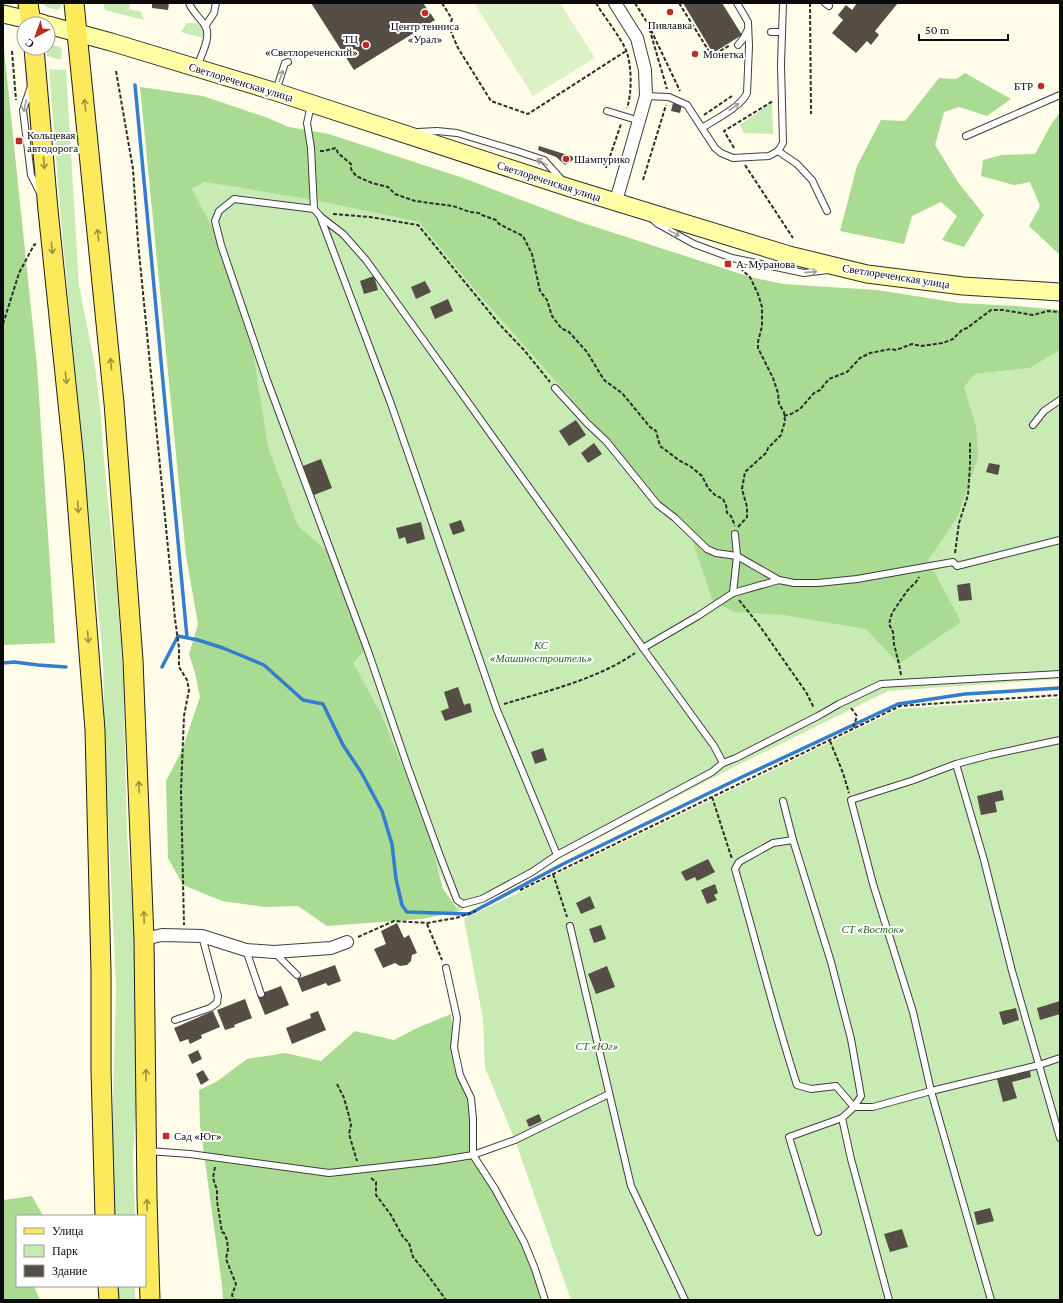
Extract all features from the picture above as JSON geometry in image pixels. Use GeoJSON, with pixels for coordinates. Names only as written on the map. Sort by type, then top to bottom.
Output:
{"type":"FeatureCollection","features":[{"type":"Feature","properties":{"kind":"main road"},"geometry":{"type":"LineString","coordinates":[[74,3],[114,403],[134,660],[144,939],[147,1197],[150,1300]]}},
{"type":"Feature","properties":{"kind":"main road","name":"Светлореченская улица"},"geometry":{"type":"LineString","coordinates":[[3,14],[17,16]]}},
{"type":"Feature","properties":{"kind":"main road","name":"Светлореченская улица"},"geometry":{"type":"LineString","coordinates":[[56,25],[276,92],[570,188],[789,255],[867,274],[963,286],[1060,292]]}},
{"type":"Feature","properties":{"kind":"main road"},"geometry":{"type":"LineString","coordinates":[[35,56],[48,210],[74,462],[95,730],[105,1215]]}},
{"type":"Feature","properties":{"kind":"main road"},"geometry":{"type":"LineString","coordinates":[[108,1287],[109,1300]]}},
{"type":"Feature","properties":{"kind":"street"},"geometry":{"type":"LineString","coordinates":[[615,3],[637,38],[645,70],[646,96],[616,201]]}},
{"type":"Feature","properties":{"kind":"street"},"geometry":{"type":"LineString","coordinates":[[144,939],[162,935],[202,936],[246,950],[274,952],[331,948],[347,942]]}},
{"type":"Feature","properties":{"kind":"lane"},"geometry":{"type":"LineString","coordinates":[[189,3],[191,8],[206,25],[208,36],[197,68]]}},
{"type":"Feature","properties":{"kind":"lane"},"geometry":{"type":"LineString","coordinates":[[206,25],[214,13],[216,3]]}},
{"type":"Feature","properties":{"kind":"lane"},"geometry":{"type":"LineString","coordinates":[[702,128],[739,104],[745,98],[747,93],[749,46],[748,22],[737,3]]}},
{"type":"Feature","properties":{"kind":"lane"},"geometry":{"type":"LineString","coordinates":[[646,96],[669,97],[687,105],[715,148],[721,153],[733,158],[740,158],[769,156],[778,151],[783,143],[781,95],[781,32],[783,3]]}},
{"type":"Feature","properties":{"kind":"lane"},"geometry":{"type":"LineString","coordinates":[[738,45],[748,30],[748,22]]}},
{"type":"Feature","properties":{"kind":"lane"},"geometry":{"type":"LineString","coordinates":[[772,32],[781,32]]}},
{"type":"Feature","properties":{"kind":"lane"},"geometry":{"type":"LineString","coordinates":[[276,92],[285,63],[288,62]]}},
{"type":"Feature","properties":{"kind":"lane"},"geometry":{"type":"LineString","coordinates":[[966,136],[1060,95]]}},
{"type":"Feature","properties":{"kind":"lane"},"geometry":{"type":"LineString","coordinates":[[311,104],[307,123],[311,150],[314,209],[320,216],[343,234],[366,260],[714,746],[723,763]]}},
{"type":"Feature","properties":{"kind":"lane"},"geometry":{"type":"LineString","coordinates":[[607,111],[640,121]]}},
{"type":"Feature","properties":{"kind":"lane"},"geometry":{"type":"LineString","coordinates":[[778,151],[797,164],[812,180],[827,211]]}},
{"type":"Feature","properties":{"kind":"lane"},"geometry":{"type":"LineString","coordinates":[[314,209],[234,199],[219,211],[215,221],[221,246],[267,380],[368,651],[379,687],[440,856],[457,900],[463,904],[482,899],[532,872],[557,855],[712,772],[723,763],[736,758],[839,704],[882,684],[1060,674]]}},
{"type":"Feature","properties":{"kind":"lane"},"geometry":{"type":"LineString","coordinates":[[320,216],[391,404],[496,706],[557,855]]}},
{"type":"Feature","properties":{"kind":"lane"},"geometry":{"type":"LineString","coordinates":[[555,388],[587,423],[607,442],[657,504],[675,518],[707,549],[716,553],[738,556],[779,580],[794,583],[826,582],[857,579],[953,562],[957,566],[1060,540]]}},
{"type":"Feature","properties":{"kind":"lane"},"geometry":{"type":"LineString","coordinates":[[1033,425],[1044,411],[1060,400]]}},
{"type":"Feature","properties":{"kind":"lane"},"geometry":{"type":"LineString","coordinates":[[733,594],[738,556],[735,534]]}},
{"type":"Feature","properties":{"kind":"lane"},"geometry":{"type":"LineString","coordinates":[[643,648],[733,594],[779,580]]}},
{"type":"Feature","properties":{"kind":"lane"},"geometry":{"type":"LineString","coordinates":[[991,1300],[931,1091],[913,1012],[873,884],[851,800],[990,754],[1060,740]]}},
{"type":"Feature","properties":{"kind":"lane"},"geometry":{"type":"LineString","coordinates":[[956,764],[984,860],[1012,971],[1060,1138]]}},
{"type":"Feature","properties":{"kind":"lane"},"geometry":{"type":"LineString","coordinates":[[783,801],[793,840],[831,962],[851,1039],[862,1096],[854,1107],[842,1118],[789,1137],[818,1232]]}},
{"type":"Feature","properties":{"kind":"lane"},"geometry":{"type":"LineString","coordinates":[[793,840],[773,843],[739,862],[735,870],[783,1041],[797,1085],[811,1089],[836,1086],[854,1107]]}},
{"type":"Feature","properties":{"kind":"lane"},"geometry":{"type":"LineString","coordinates":[[570,926],[631,1186],[685,1300]]}},
{"type":"Feature","properties":{"kind":"lane"},"geometry":{"type":"LineString","coordinates":[[175,1020],[210,1008],[217,1003],[218,996],[202,936]]}},
{"type":"Feature","properties":{"kind":"lane"},"geometry":{"type":"LineString","coordinates":[[246,950],[261,994]]}},
{"type":"Feature","properties":{"kind":"lane"},"geometry":{"type":"LineString","coordinates":[[274,952],[297,976]]}},
{"type":"Feature","properties":{"kind":"lane"},"geometry":{"type":"LineString","coordinates":[[446,968],[458,1018],[454,1047],[460,1075],[471,1098],[474,1119],[473,1155],[495,1189],[524,1242],[545,1300]]}},
{"type":"Feature","properties":{"kind":"lane"},"geometry":{"type":"LineString","coordinates":[[854,1107],[873,1106],[1039,1065],[1060,1058]]}},
{"type":"Feature","properties":{"kind":"lane"},"geometry":{"type":"LineString","coordinates":[[147,1150],[329,1173],[436,1161],[473,1155],[519,1138],[609,1094]]}},
{"type":"Feature","properties":{"kind":"lane"},"geometry":{"type":"LineString","coordinates":[[842,1118],[851,1159],[889,1300]]}},
{"type":"Feature","properties":{"kind":"path"},"geometry":{"type":"LineString","coordinates":[[442,3],[452,19],[449,27],[458,48],[491,101],[528,114],[626,50]]}},
{"type":"Feature","properties":{"kind":"path"},"geometry":{"type":"LineString","coordinates":[[596,3],[626,50],[630,64],[628,103],[606,168]]}},
{"type":"Feature","properties":{"kind":"path"},"geometry":{"type":"LineString","coordinates":[[679,3],[712,56],[745,36]]}},
{"type":"Feature","properties":{"kind":"path"},"geometry":{"type":"LineString","coordinates":[[810,3],[811,114]]}},
{"type":"Feature","properties":{"kind":"path"},"geometry":{"type":"LineString","coordinates":[[648,24],[687,105]]}},
{"type":"Feature","properties":{"kind":"path"},"geometry":{"type":"LineString","coordinates":[[12,51],[16,105]]}},
{"type":"Feature","properties":{"kind":"path"},"geometry":{"type":"LineString","coordinates":[[116,71],[133,169],[138,242],[178,644],[179,667],[187,680],[189,690],[184,716],[181,791],[184,935]]}},
{"type":"Feature","properties":{"kind":"path"},"geometry":{"type":"LineString","coordinates":[[696,120],[738,92]]}},
{"type":"Feature","properties":{"kind":"path"},"geometry":{"type":"LineString","coordinates":[[781,95],[724,132],[793,238]]}},
{"type":"Feature","properties":{"kind":"path"},"geometry":{"type":"LineString","coordinates":[[311,150],[324,151],[336,148],[338,153],[351,164],[351,169],[356,176],[388,188],[394,194],[415,201],[453,206],[470,212],[479,213],[496,220],[499,224],[522,236],[532,254],[540,291],[547,300],[552,316],[561,328],[569,332],[587,352],[604,380],[622,393],[650,428],[656,431],[660,446],[702,476],[712,492],[723,499],[726,505],[727,513],[731,516],[736,530],[747,517],[747,508],[742,489],[745,472],[766,453],[768,448],[781,435],[785,420],[773,378],[758,348],[762,326],[762,306],[750,277],[738,266]]}},
{"type":"Feature","properties":{"kind":"path"},"geometry":{"type":"LineString","coordinates":[[320,216],[335,214],[370,217],[418,225],[500,325],[524,350],[555,388]]}},
{"type":"Feature","properties":{"kind":"path"},"geometry":{"type":"LineString","coordinates":[[3,324],[19,274],[34,245],[51,235]]}},
{"type":"Feature","properties":{"kind":"path"},"geometry":{"type":"LineString","coordinates":[[784,416],[800,409],[829,379],[850,371],[860,358],[870,353],[891,349],[896,350],[912,344],[921,346],[952,340],[991,310],[1003,310],[1033,315],[1048,311],[1060,312]]}},
{"type":"Feature","properties":{"kind":"path"},"geometry":{"type":"LineString","coordinates":[[953,562],[959,523],[968,495],[970,442]]}},
{"type":"Feature","properties":{"kind":"path"},"geometry":{"type":"LineString","coordinates":[[901,683],[893,632],[889,624],[892,613],[906,591],[916,582],[925,566]]}},
{"type":"Feature","properties":{"kind":"path"},"geometry":{"type":"LineString","coordinates":[[733,594],[759,625],[806,692],[818,716]]}},
{"type":"Feature","properties":{"kind":"path"},"geometry":{"type":"LineString","coordinates":[[496,706],[545,692],[608,670],[643,648]]}},
{"type":"Feature","properties":{"kind":"path"},"geometry":{"type":"LineString","coordinates":[[518,891],[900,706],[1060,695]]}},
{"type":"Feature","properties":{"kind":"path"},"geometry":{"type":"LineString","coordinates":[[839,704],[852,709],[857,716],[853,730]]}},
{"type":"Feature","properties":{"kind":"path"},"geometry":{"type":"LineString","coordinates":[[830,741],[843,773],[851,800]]}},
{"type":"Feature","properties":{"kind":"path"},"geometry":{"type":"LineString","coordinates":[[712,797],[735,870]]}},
{"type":"Feature","properties":{"kind":"path"},"geometry":{"type":"LineString","coordinates":[[553,874],[570,926]]}},
{"type":"Feature","properties":{"kind":"path"},"geometry":{"type":"LineString","coordinates":[[347,942],[394,921],[427,923],[456,918],[478,910]]}},
{"type":"Feature","properties":{"kind":"path"},"geometry":{"type":"LineString","coordinates":[[427,923],[446,968]]}},
{"type":"Feature","properties":{"kind":"path"},"geometry":{"type":"LineString","coordinates":[[337,1084],[344,1098],[351,1125],[349,1134],[360,1169],[376,1182],[376,1195],[391,1215],[403,1237],[409,1243],[413,1257],[446,1300]]}},
{"type":"Feature","properties":{"kind":"path"},"geometry":{"type":"LineString","coordinates":[[215,1158],[213,1178],[217,1190],[219,1218],[222,1232],[227,1240],[228,1249],[226,1259],[236,1284],[232,1295],[234,1300]]}},
{"type":"Feature","properties":{"kind":"green space"},"geometry":{"type":"Polygon","coordinates":[[[42,3],[61,3],[61,6],[58,10],[46,7],[42,3]]]}},
{"type":"Feature","properties":{"kind":"green space"},"geometry":{"type":"Polygon","coordinates":[[[103,3],[130,3],[129,9],[141,12],[144,20],[105,10],[103,3]]]}},
{"type":"Feature","properties":{"kind":"green space"},"geometry":{"type":"Polygon","coordinates":[[[474,3],[560,3],[595,58],[533,96],[474,3]]]}},
{"type":"Feature","properties":{"kind":"green space"},"geometry":{"type":"Polygon","coordinates":[[[187,23],[201,25],[204,31],[203,38],[181,32],[187,23]]]}},
{"type":"Feature","properties":{"kind":"green space"},"geometry":{"type":"Polygon","coordinates":[[[56,46],[60,47],[62,50],[61,60],[47,56],[56,56],[56,46]]]}},
{"type":"Feature","properties":{"kind":"green space"},"geometry":{"type":"Polygon","coordinates":[[[3,49],[37,366],[55,643],[3,645],[3,49]]]}},
{"type":"Feature","properties":{"kind":"green space"},"geometry":{"type":"Polygon","coordinates":[[[49,69],[66,70],[79,286],[95,366],[100,407],[123,670],[127,835],[137,992],[136,1103],[133,1156],[135,1215],[114,1215],[113,1096],[116,988],[105,750],[103,660],[61,222],[49,69]]]}},
{"type":"Feature","properties":{"kind":"green space"},"geometry":{"type":"Polygon","coordinates":[[[965,73],[1011,99],[987,116],[959,107],[944,112],[935,145],[958,182],[984,215],[964,247],[942,240],[957,216],[941,202],[912,216],[904,244],[840,231],[857,166],[881,120],[905,121],[939,78],[956,79],[965,73]]]}},
{"type":"Feature","properties":{"kind":"green space"},"geometry":{"type":"Polygon","coordinates":[[[140,87],[203,96],[268,118],[289,127],[329,134],[466,179],[577,221],[750,277],[783,284],[877,290],[959,303],[1060,310],[1060,350],[1030,368],[975,374],[964,387],[976,425],[978,458],[957,518],[928,560],[961,622],[899,664],[866,629],[784,615],[734,612],[713,601],[689,531],[661,502],[608,438],[589,419],[474,289],[419,222],[313,200],[205,182],[192,189],[221,245],[249,326],[268,448],[298,526],[327,551],[364,651],[353,663],[381,714],[427,827],[443,889],[459,911],[422,919],[327,926],[298,906],[264,907],[222,901],[183,885],[168,858],[166,781],[182,750],[200,697],[189,654],[198,624],[186,556],[140,87]]]}},
{"type":"Feature","properties":{"kind":"green space"},"geometry":{"type":"Polygon","coordinates":[[[772,102],[773,134],[744,133],[740,125],[772,102]]]}},
{"type":"Feature","properties":{"kind":"green space"},"geometry":{"type":"Polygon","coordinates":[[[1060,112],[1060,255],[1029,226],[1040,206],[1030,182],[1014,185],[981,176],[983,160],[1002,155],[1035,154],[1052,123],[1060,112]]]}},
{"type":"Feature","properties":{"kind":"green space","name":"КС «Машиностроитель»"},"geometry":{"type":"Polygon","coordinates":[[[206,182],[313,200],[419,222],[474,289],[589,419],[608,438],[661,502],[976,425],[964,387],[975,374],[1030,368],[1060,350],[1060,679],[888,691],[728,770],[459,911],[353,703],[172,199],[206,182]]]}},
{"type":"Feature","properties":{"kind":"green space","name":"СТ «Восток»"},"geometry":{"type":"Polygon","coordinates":[[[1060,698],[1060,1300],[571,1300],[515,1140],[485,1068],[483,1019],[464,919],[899,709],[1060,698]]]}},
{"type":"Feature","properties":{"kind":"green space"},"geometry":{"type":"Polygon","coordinates":[[[451,1014],[455,1065],[471,1098],[473,1155],[524,1242],[545,1300],[223,1300],[200,1125],[199,1090],[216,1082],[247,1059],[285,1053],[321,1061],[355,1031],[394,1040],[417,1028],[451,1014]]]}},
{"type":"Feature","properties":{"kind":"green space"},"geometry":{"type":"Polygon","coordinates":[[[32,1196],[42,1215],[16,1215],[16,1287],[34,1287],[40,1300],[3,1300],[3,1200],[32,1196]]]}},
{"type":"Feature","properties":{"kind":"green space"},"geometry":{"type":"Polygon","coordinates":[[[118,1287],[135,1287],[135,1300],[119,1300],[118,1287]]]}},
{"type":"Feature","properties":{"kind":"building"},"geometry":{"type":"Polygon","coordinates":[[[152,3],[169,3],[168,10],[152,8],[152,3]]]}},
{"type":"Feature","properties":{"kind":"building","name":"ТЦ «Светлореченский»"},"geometry":{"type":"Polygon","coordinates":[[[311,3],[423,3],[435,20],[354,70],[311,3]]]}},
{"type":"Feature","properties":{"kind":"building"},"geometry":{"type":"Polygon","coordinates":[[[683,3],[722,3],[742,35],[713,53],[683,3]]]}},
{"type":"Feature","properties":{"kind":"building"},"geometry":{"type":"Polygon","coordinates":[[[857,3],[898,3],[875,31],[879,35],[871,45],[867,41],[856,53],[832,33],[843,20],[838,15],[846,5],[852,10],[857,3]]]}},
{"type":"Feature","properties":{"kind":"building"},"geometry":{"type":"Polygon","coordinates":[[[673,103],[682,105],[680,113],[671,111],[673,103]]]}},
{"type":"Feature","properties":{"kind":"building"},"geometry":{"type":"Polygon","coordinates":[[[539,146],[574,157],[573,160],[565,165],[556,157],[538,150],[539,146]]]}},
{"type":"Feature","properties":{"kind":"building"},"geometry":{"type":"Polygon","coordinates":[[[374,276],[378,290],[364,294],[360,281],[374,276]]]}},
{"type":"Feature","properties":{"kind":"building"},"geometry":{"type":"Polygon","coordinates":[[[425,281],[431,292],[416,299],[411,287],[425,281]]]}},
{"type":"Feature","properties":{"kind":"building"},"geometry":{"type":"Polygon","coordinates":[[[448,299],[453,311],[435,319],[430,307],[448,299]]]}},
{"type":"Feature","properties":{"kind":"building"},"geometry":{"type":"Polygon","coordinates":[[[576,420],[586,435],[569,446],[559,431],[576,420]]]}},
{"type":"Feature","properties":{"kind":"building"},"geometry":{"type":"Polygon","coordinates":[[[594,443],[602,454],[588,463],[581,453],[594,443]]]}},
{"type":"Feature","properties":{"kind":"building"},"geometry":{"type":"Polygon","coordinates":[[[321,459],[332,488],[314,495],[303,466],[321,459]]]}},
{"type":"Feature","properties":{"kind":"building"},"geometry":{"type":"Polygon","coordinates":[[[989,463],[1000,465],[998,475],[986,472],[989,463]]]}},
{"type":"Feature","properties":{"kind":"building"},"geometry":{"type":"Polygon","coordinates":[[[461,520],[465,531],[453,535],[449,524],[461,520]]]}},
{"type":"Feature","properties":{"kind":"building"},"geometry":{"type":"Polygon","coordinates":[[[421,522],[425,539],[407,544],[405,537],[399,539],[396,528],[421,522]]]}},
{"type":"Feature","properties":{"kind":"building"},"geometry":{"type":"Polygon","coordinates":[[[970,583],[972,600],[959,601],[957,585],[970,583]]]}},
{"type":"Feature","properties":{"kind":"building"},"geometry":{"type":"Polygon","coordinates":[[[458,687],[464,705],[470,703],[472,712],[445,721],[441,711],[449,708],[444,692],[458,687]]]}},
{"type":"Feature","properties":{"kind":"building"},"geometry":{"type":"Polygon","coordinates":[[[543,748],[547,760],[535,764],[531,752],[543,748]]]}},
{"type":"Feature","properties":{"kind":"building"},"geometry":{"type":"Polygon","coordinates":[[[1002,790],[1004,800],[995,802],[997,812],[981,815],[977,796],[1002,790]]]}},
{"type":"Feature","properties":{"kind":"building"},"geometry":{"type":"Polygon","coordinates":[[[708,859],[715,872],[697,881],[695,877],[686,881],[681,872],[708,859]]]}},
{"type":"Feature","properties":{"kind":"building"},"geometry":{"type":"Polygon","coordinates":[[[715,884],[718,893],[714,895],[717,900],[707,904],[701,890],[715,884]]]}},
{"type":"Feature","properties":{"kind":"building"},"geometry":{"type":"Polygon","coordinates":[[[590,896],[595,908],[581,914],[576,903],[590,896]]]}},
{"type":"Feature","properties":{"kind":"building"},"geometry":{"type":"Polygon","coordinates":[[[397,923],[404,938],[409,935],[417,953],[412,955],[411,961],[407,965],[400,966],[395,963],[383,968],[374,949],[386,944],[381,931],[397,923]]]}},
{"type":"Feature","properties":{"kind":"building"},"geometry":{"type":"Polygon","coordinates":[[[601,925],[606,939],[594,943],[589,929],[601,925]]]}},
{"type":"Feature","properties":{"kind":"building"},"geometry":{"type":"Polygon","coordinates":[[[335,965],[341,981],[328,986],[326,983],[302,992],[297,979],[335,965]]]}},
{"type":"Feature","properties":{"kind":"building"},"geometry":{"type":"Polygon","coordinates":[[[607,966],[615,987],[596,994],[588,974],[607,966]]]}},
{"type":"Feature","properties":{"kind":"building"},"geometry":{"type":"Polygon","coordinates":[[[281,986],[289,1005],[265,1015],[257,995],[281,986]]]}},
{"type":"Feature","properties":{"kind":"building"},"geometry":{"type":"Polygon","coordinates":[[[245,999],[252,1018],[234,1025],[235,1027],[225,1030],[217,1010],[245,999]]]}},
{"type":"Feature","properties":{"kind":"building"},"geometry":{"type":"Polygon","coordinates":[[[1060,1001],[1060,1014],[1040,1020],[1037,1008],[1060,1001]]]}},
{"type":"Feature","properties":{"kind":"building"},"geometry":{"type":"Polygon","coordinates":[[[1016,1008],[1019,1020],[1003,1025],[999,1012],[1016,1008]]]}},
{"type":"Feature","properties":{"kind":"building"},"geometry":{"type":"Polygon","coordinates":[[[213,1011],[220,1027],[201,1035],[202,1038],[190,1044],[188,1039],[180,1042],[174,1028],[213,1011]]]}},
{"type":"Feature","properties":{"kind":"building"},"geometry":{"type":"Polygon","coordinates":[[[318,1011],[326,1030],[292,1044],[286,1028],[311,1018],[310,1014],[318,1011]]]}},
{"type":"Feature","properties":{"kind":"building"},"geometry":{"type":"Polygon","coordinates":[[[198,1050],[202,1059],[192,1064],[188,1055],[198,1050]]]}},
{"type":"Feature","properties":{"kind":"building"},"geometry":{"type":"Polygon","coordinates":[[[203,1070],[209,1080],[201,1085],[196,1074],[203,1070]]]}},
{"type":"Feature","properties":{"kind":"building"},"geometry":{"type":"Polygon","coordinates":[[[1030,1071],[1031,1077],[1012,1082],[1017,1098],[1003,1102],[997,1079],[1030,1071]]]}},
{"type":"Feature","properties":{"kind":"building"},"geometry":{"type":"Polygon","coordinates":[[[539,1114],[542,1121],[529,1127],[526,1120],[539,1114]]]}},
{"type":"Feature","properties":{"kind":"building"},"geometry":{"type":"Polygon","coordinates":[[[990,1208],[994,1221],[977,1225],[974,1212],[990,1208]]]}},
{"type":"Feature","properties":{"kind":"building"},"geometry":{"type":"Polygon","coordinates":[[[902,1229],[908,1247],[890,1252],[884,1234],[902,1229]]]}},
{"type":"Feature","properties":{"kind":"waterway"},"geometry":{"type":"LineString","coordinates":[[135,85],[187,637]]}},
{"type":"Feature","properties":{"kind":"waterway"},"geometry":{"type":"LineString","coordinates":[[162,667],[178,636],[198,640],[223,648],[264,665],[303,700],[323,704],[343,745],[361,772],[382,811],[392,844],[396,879],[402,905],[407,912],[469,914],[565,863],[742,777],[898,704],[965,694],[1060,688]]}},
{"type":"Feature","properties":{"kind":"waterway"},"geometry":{"type":"LineString","coordinates":[[3,663],[14,662],[66,667]]}},
{"type":"Feature","properties":{"kind":"place","name":"Пивлавка"},"geometry":{"type":"Point","coordinates":[670,12]}},
{"type":"Feature","properties":{"kind":"place","name":"Центр тенниса «Урал»"},"geometry":{"type":"Point","coordinates":[425,13]}},
{"type":"Feature","properties":{"kind":"place","name":"ТЦ «Светлореченский»"},"geometry":{"type":"Point","coordinates":[366,45]}},
{"type":"Feature","properties":{"kind":"place","name":"Монетка"},"geometry":{"type":"Point","coordinates":[695,54]}},
{"type":"Feature","properties":{"kind":"place","name":"БТР"},"geometry":{"type":"Point","coordinates":[1041,86]}},
{"type":"Feature","properties":{"kind":"place","name":"Кольцевая автодорога"},"geometry":{"type":"Point","coordinates":[19,141]}},
{"type":"Feature","properties":{"kind":"place","name":"Шампурико"},"geometry":{"type":"Point","coordinates":[566,159]}},
{"type":"Feature","properties":{"kind":"place","name":"А. Муранова"},"geometry":{"type":"Point","coordinates":[728,264]}},
{"type":"Feature","properties":{"kind":"place","name":"Сад «Юг»"},"geometry":{"type":"Point","coordinates":[166,1136]}},
{"type":"Feature","properties":{"kind":"park label","name":"СТ «Юг»"},"geometry":{"type":"Point","coordinates":[597,1046]}}]}
